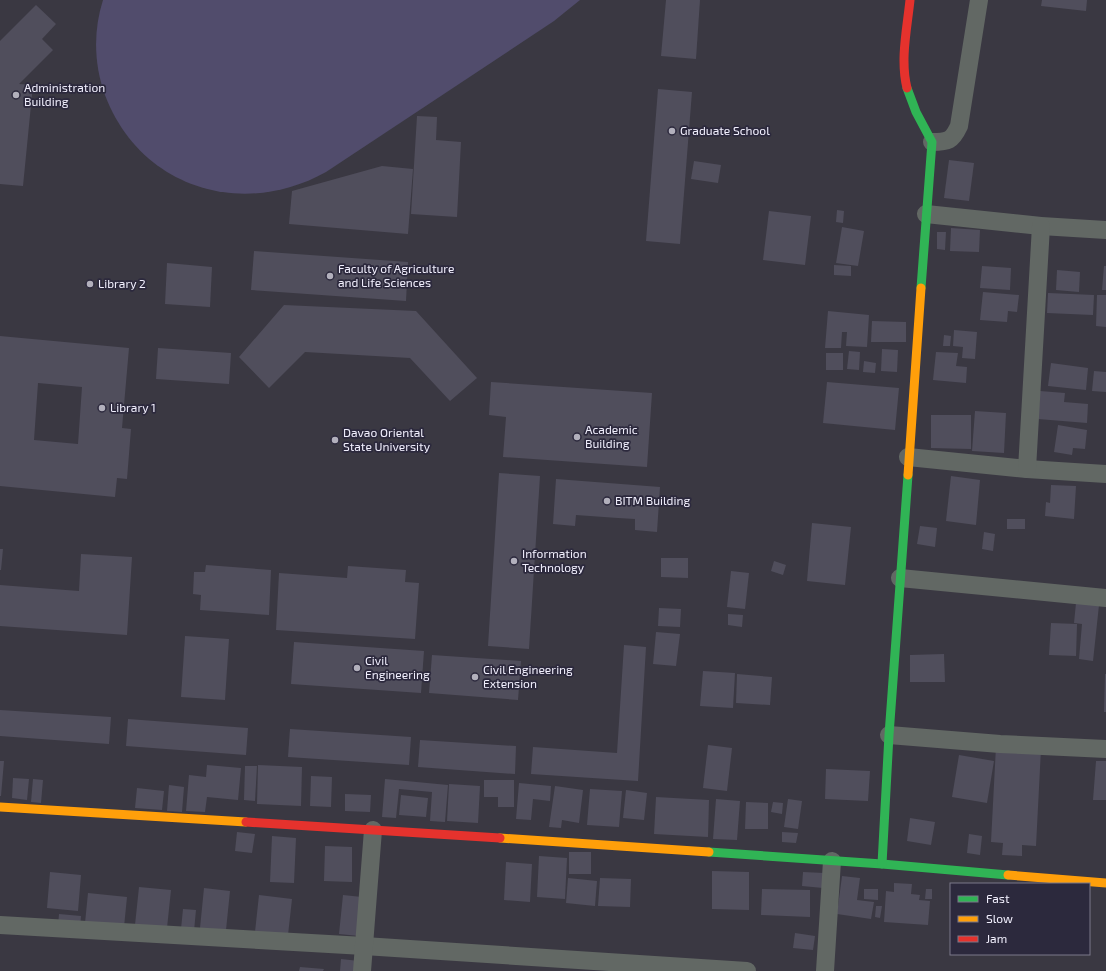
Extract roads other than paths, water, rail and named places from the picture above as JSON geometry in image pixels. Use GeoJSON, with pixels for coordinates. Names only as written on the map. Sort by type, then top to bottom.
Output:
{"type":"FeatureCollection","features":[{"type":"Feature","properties":{"kind":"street"},"geometry":{"type":"LineString","coordinates":[[882,864],[888,735],[932,142],[911,100],[905,80],[905,54],[910,0]]}},
{"type":"Feature","properties":{"kind":"street"},"geometry":{"type":"LineString","coordinates":[[932,142],[944,142],[950,140],[959,126],[979,0]]}},
{"type":"Feature","properties":{"kind":"street"},"geometry":{"type":"LineString","coordinates":[[926,214],[1041,226],[1106,230]]}},
{"type":"Feature","properties":{"kind":"street"},"geometry":{"type":"LineString","coordinates":[[1027,469],[1041,226]]}},
{"type":"Feature","properties":{"kind":"street"},"geometry":{"type":"LineString","coordinates":[[908,457],[1027,469],[1106,474]]}},
{"type":"Feature","properties":{"kind":"street"},"geometry":{"type":"LineString","coordinates":[[900,578],[1106,598]]}},
{"type":"Feature","properties":{"kind":"street"},"geometry":{"type":"LineString","coordinates":[[888,735],[1000,744],[1106,749]]}},
{"type":"Feature","properties":{"kind":"street"},"geometry":{"type":"LineString","coordinates":[[0,807],[882,864],[1106,883]]}},
{"type":"Feature","properties":{"kind":"street"},"geometry":{"type":"LineString","coordinates":[[362,971],[373,830]]}},
{"type":"Feature","properties":{"kind":"street"},"geometry":{"type":"LineString","coordinates":[[824,971],[832,861]]}},
{"type":"Feature","properties":{"kind":"street"},"geometry":{"type":"LineString","coordinates":[[0,925],[364,946],[747,971]]}},
{"type":"Feature","properties":{"kind":"place","name":"Administration Building"},"geometry":{"type":"Point","coordinates":[16,95]}},
{"type":"Feature","properties":{"kind":"place","name":"Graduate School"},"geometry":{"type":"Point","coordinates":[672,131]}},
{"type":"Feature","properties":{"kind":"place","name":"Faculty of Agriculture and Life Sciences"},"geometry":{"type":"Point","coordinates":[330,276]}},
{"type":"Feature","properties":{"kind":"place","name":"Library 2"},"geometry":{"type":"Point","coordinates":[90,284]}},
{"type":"Feature","properties":{"kind":"place","name":"Library 1"},"geometry":{"type":"Point","coordinates":[102,408]}},
{"type":"Feature","properties":{"kind":"place","name":"Academic Building"},"geometry":{"type":"Point","coordinates":[577,437]}},
{"type":"Feature","properties":{"kind":"place","name":"Davao Oriental State University"},"geometry":{"type":"Point","coordinates":[335,440]}},
{"type":"Feature","properties":{"kind":"place","name":"BITM Building"},"geometry":{"type":"Point","coordinates":[607,501]}},
{"type":"Feature","properties":{"kind":"place","name":"Information Technology"},"geometry":{"type":"Point","coordinates":[514,561]}},
{"type":"Feature","properties":{"kind":"place","name":"Civil Engineering"},"geometry":{"type":"Point","coordinates":[357,668]}},
{"type":"Feature","properties":{"kind":"place","name":"Civil Engineering Extension"},"geometry":{"type":"Point","coordinates":[475,677]}}]}
